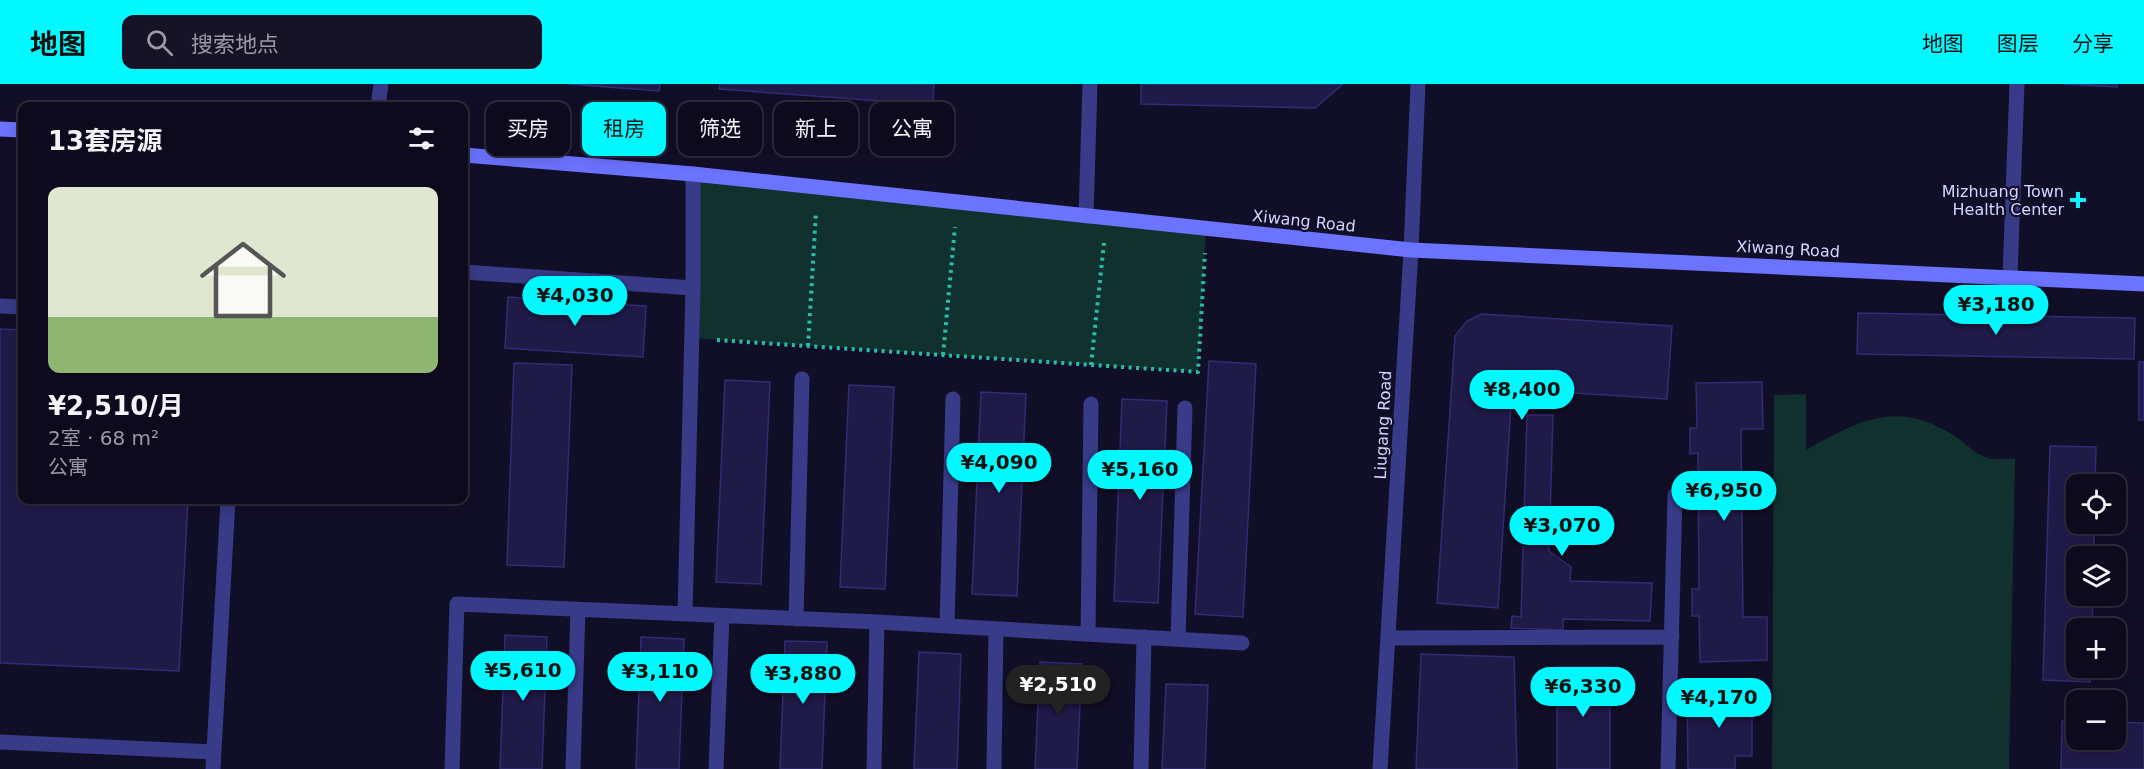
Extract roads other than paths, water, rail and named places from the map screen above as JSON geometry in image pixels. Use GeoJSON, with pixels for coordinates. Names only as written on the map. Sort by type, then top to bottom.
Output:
{"type":"FeatureCollection","features":[{"type":"Feature","properties":{"kind":"street"},"geometry":{"type":"LineString","coordinates":[[379,102],[381,84]]}},
{"type":"Feature","properties":{"kind":"street"},"geometry":{"type":"LineString","coordinates":[[1086,216],[1090,84]]}},
{"type":"Feature","properties":{"kind":"street","name":"Liugang Road"},"geometry":{"type":"LineString","coordinates":[[1380,769],[1412,250],[1418,84]]}},
{"type":"Feature","properties":{"kind":"street"},"geometry":{"type":"LineString","coordinates":[[2010,277],[2017,84]]}},
{"type":"Feature","properties":{"kind":"street"},"geometry":{"type":"LineString","coordinates":[[0,129],[18,130]]}},
{"type":"Feature","properties":{"kind":"street","name":"Xiwang Road"},"geometry":{"type":"LineString","coordinates":[[468,155],[693,174],[1412,250],[2144,284]]}},
{"type":"Feature","properties":{"kind":"street"},"geometry":{"type":"LineString","coordinates":[[685,614],[693,288],[693,174]]}},
{"type":"Feature","properties":{"kind":"street"},"geometry":{"type":"LineString","coordinates":[[468,272],[693,288]]}},
{"type":"Feature","properties":{"kind":"street"},"geometry":{"type":"LineString","coordinates":[[0,306],[18,307]]}},
{"type":"Feature","properties":{"kind":"street"},"geometry":{"type":"LineString","coordinates":[[796,619],[802,379]]}},
{"type":"Feature","properties":{"kind":"street"},"geometry":{"type":"LineString","coordinates":[[947,626],[953,399]]}},
{"type":"Feature","properties":{"kind":"street"},"geometry":{"type":"LineString","coordinates":[[1088,634],[1091,404]]}},
{"type":"Feature","properties":{"kind":"street"},"geometry":{"type":"LineString","coordinates":[[1178,639],[1185,408]]}},
{"type":"Feature","properties":{"kind":"street"},"geometry":{"type":"LineString","coordinates":[[1668,769],[1675,495]]}},
{"type":"Feature","properties":{"kind":"street"},"geometry":{"type":"LineString","coordinates":[[213,769],[228,504]]}},
{"type":"Feature","properties":{"kind":"street"},"geometry":{"type":"LineString","coordinates":[[452,769],[457,604],[877,622],[1242,643]]}},
{"type":"Feature","properties":{"kind":"street"},"geometry":{"type":"LineString","coordinates":[[573,769],[578,609]]}},
{"type":"Feature","properties":{"kind":"street"},"geometry":{"type":"LineString","coordinates":[[716,769],[722,616]]}},
{"type":"Feature","properties":{"kind":"street"},"geometry":{"type":"LineString","coordinates":[[874,769],[877,622]]}},
{"type":"Feature","properties":{"kind":"street"},"geometry":{"type":"LineString","coordinates":[[994,769],[996,629]]}},
{"type":"Feature","properties":{"kind":"street"},"geometry":{"type":"LineString","coordinates":[[1141,769],[1144,637]]}},
{"type":"Feature","properties":{"kind":"street"},"geometry":{"type":"LineString","coordinates":[[1388,638],[1672,637]]}},
{"type":"Feature","properties":{"kind":"street"},"geometry":{"type":"LineString","coordinates":[[0,741],[214,752]]}},
{"type":"Feature","properties":{"kind":"place","name":"Mizhuang Town Health Center"},"geometry":{"type":"Point","coordinates":[2078,200]}}]}
